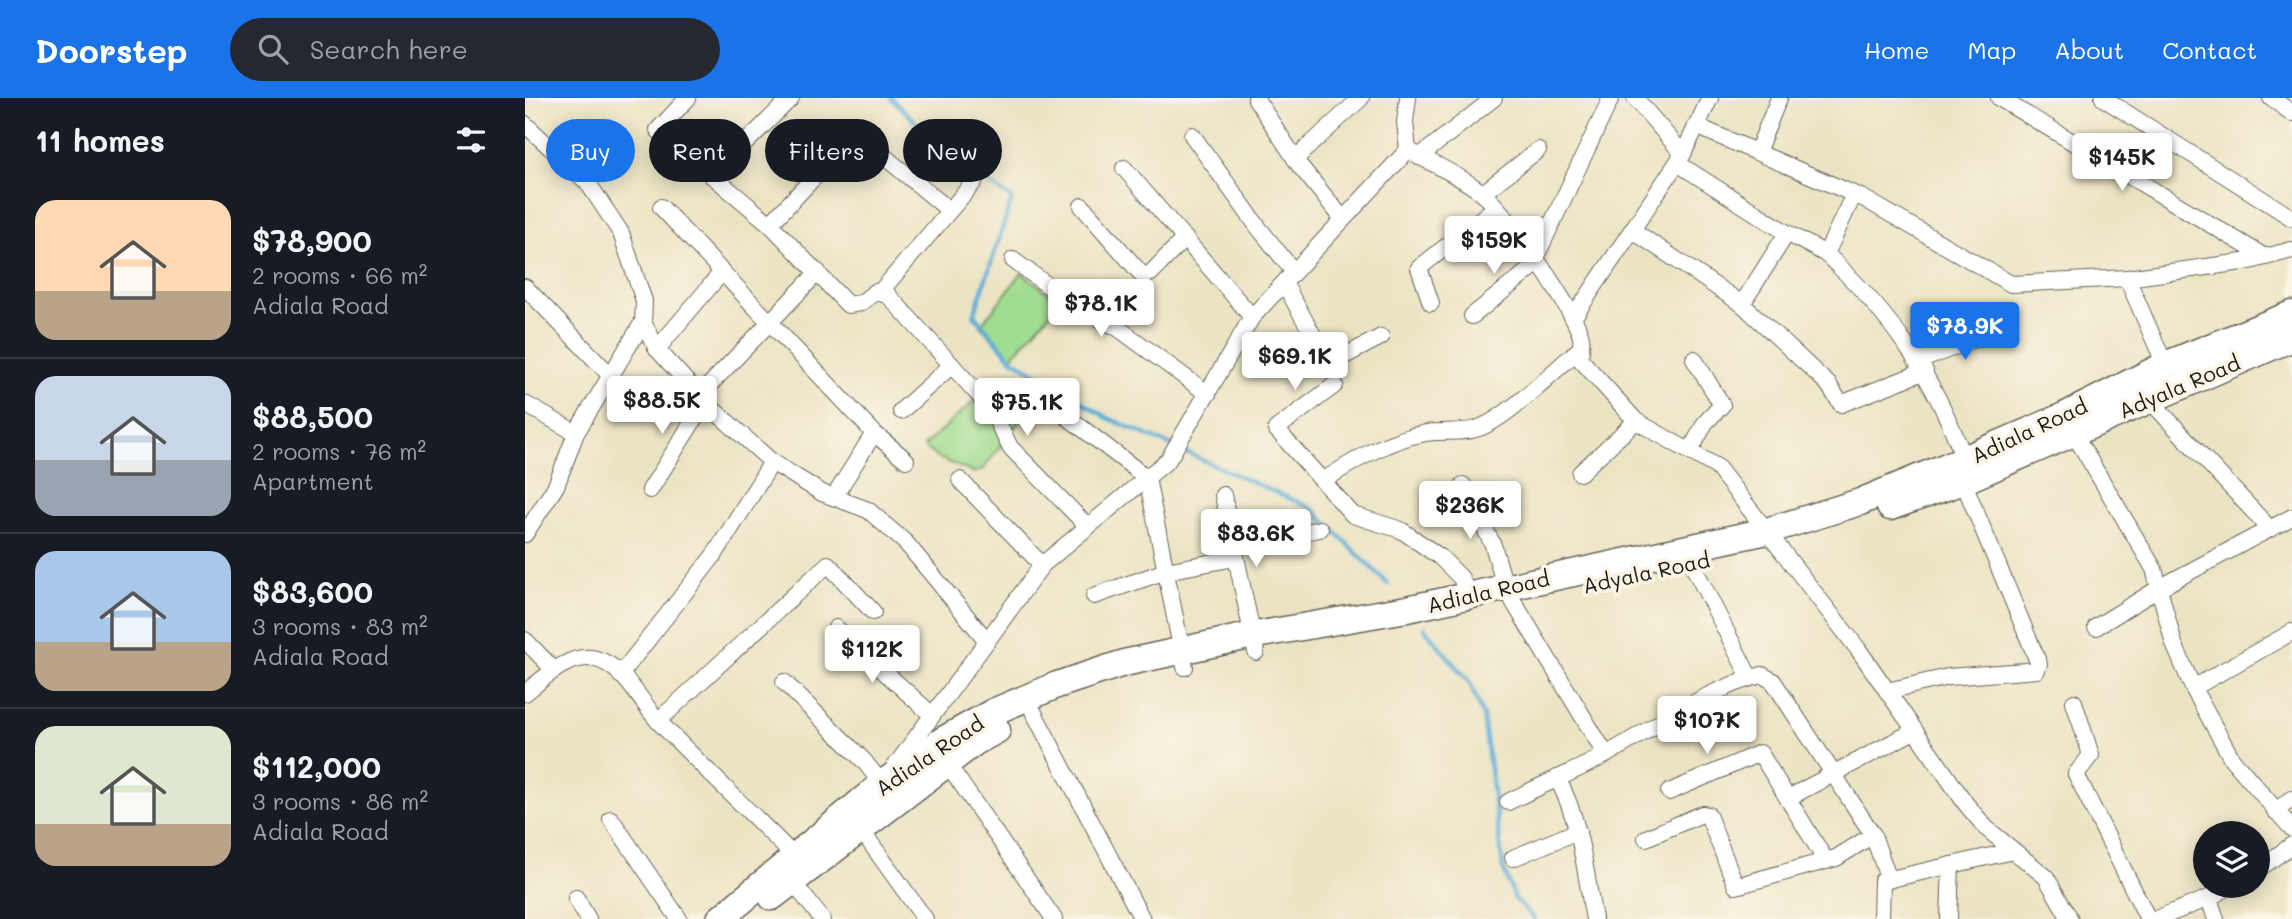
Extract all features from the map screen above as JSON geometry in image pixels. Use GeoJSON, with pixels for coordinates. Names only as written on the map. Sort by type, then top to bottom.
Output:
{"type":"FeatureCollection","features":[{"type":"Feature","properties":{"kind":"main road","name":"Adiala Road"},"geometry":{"type":"LineString","coordinates":[[720,919],[855,822],[883,784],[943,740],[993,712],[1057,685],[1123,663],[1183,659],[1468,594],[1509,594],[1773,538],[1860,502],[1963,470],[2069,424],[2140,390],[2165,365],[2290,329]]}},
{"type":"Feature","properties":{"kind":"main road","name":"Adyala Road"},"geometry":{"type":"LineString","coordinates":[[2140,390],[2290,329]]}},
{"type":"Feature","properties":{"kind":"main road","name":"Adyala Road"},"geometry":{"type":"LineString","coordinates":[[1253,644],[1691,562],[1773,538]]}},
{"type":"Feature","properties":{"kind":"main road"},"geometry":{"type":"LineString","coordinates":[[855,822],[975,742],[1033,711],[1183,659]]}},
{"type":"Feature","properties":{"kind":"main road"},"geometry":{"type":"LineString","coordinates":[[746,919],[793,869]]}},
{"type":"Feature","properties":{"kind":"street"},"geometry":{"type":"LineString","coordinates":[[668,119],[688,98]]}},
{"type":"Feature","properties":{"kind":"street"},"geometry":{"type":"LineString","coordinates":[[751,137],[791,98]]}},
{"type":"Feature","properties":{"kind":"street"},"geometry":{"type":"LineString","coordinates":[[1295,159],[1361,98]]}},
{"type":"Feature","properties":{"kind":"street"},"geometry":{"type":"LineString","coordinates":[[1408,98],[1405,122],[1414,153],[1483,193],[1496,207],[1537,261],[1573,318],[1581,339],[1580,359],[1636,421],[1717,467],[1773,538],[1986,828],[2046,877],[2070,919]]}},
{"type":"Feature","properties":{"kind":"street"},"geometry":{"type":"LineString","coordinates":[[784,682],[864,761],[883,784],[1042,565],[1173,454],[1252,317],[1343,219],[1414,153],[1494,98]]}},
{"type":"Feature","properties":{"kind":"street"},"geometry":{"type":"LineString","coordinates":[[1472,316],[1537,261],[1611,98]]}},
{"type":"Feature","properties":{"kind":"street"},"geometry":{"type":"LineString","coordinates":[[1635,98],[1680,158],[1787,233],[1826,254],[1855,281],[1922,366],[1948,415],[1963,470],[2039,664],[2037,670],[1948,677],[1887,691]]}},
{"type":"Feature","properties":{"kind":"street"},"geometry":{"type":"LineString","coordinates":[[1573,318],[1680,158],[1710,98]]}},
{"type":"Feature","properties":{"kind":"street"},"geometry":{"type":"LineString","coordinates":[[1757,152],[1779,98]]}},
{"type":"Feature","properties":{"kind":"street"},"geometry":{"type":"LineString","coordinates":[[1999,98],[2265,257]]}},
{"type":"Feature","properties":{"kind":"street"},"geometry":{"type":"LineString","coordinates":[[2103,98],[2292,218]]}},
{"type":"Feature","properties":{"kind":"street"},"geometry":{"type":"LineString","coordinates":[[2271,98],[2292,113]]}},
{"type":"Feature","properties":{"kind":"street"},"geometry":{"type":"LineString","coordinates":[[1256,99],[1295,159],[1343,219]]}},
{"type":"Feature","properties":{"kind":"street"},"geometry":{"type":"LineString","coordinates":[[1696,126],[1854,194],[2011,284],[2127,278],[2265,257],[2292,250]]}},
{"type":"Feature","properties":{"kind":"street"},"geometry":{"type":"LineString","coordinates":[[525,534],[556,486],[576,433],[643,322],[644,302],[621,233],[588,183],[527,129]]}},
{"type":"Feature","properties":{"kind":"street"},"geometry":{"type":"LineString","coordinates":[[770,224],[856,133],[949,211]]}},
{"type":"Feature","properties":{"kind":"street"},"geometry":{"type":"LineString","coordinates":[[1192,135],[1289,277],[1329,363],[1381,337]]}},
{"type":"Feature","properties":{"kind":"street"},"geometry":{"type":"LineString","coordinates":[[1483,193],[1538,150]]}},
{"type":"Feature","properties":{"kind":"street"},"geometry":{"type":"LineString","coordinates":[[1124,168],[1252,317]]}},
{"type":"Feature","properties":{"kind":"street"},"geometry":{"type":"LineString","coordinates":[[719,182],[770,224],[848,305],[861,303],[875,292],[881,291],[974,182]]}},
{"type":"Feature","properties":{"kind":"street"},"geometry":{"type":"LineString","coordinates":[[1826,254],[1854,194]]}},
{"type":"Feature","properties":{"kind":"street"},"geometry":{"type":"LineString","coordinates":[[1082,206],[1143,276],[1151,273],[1185,238]]}},
{"type":"Feature","properties":{"kind":"street"},"geometry":{"type":"LineString","coordinates":[[661,207],[874,433],[906,460]]}},
{"type":"Feature","properties":{"kind":"street"},"geometry":{"type":"LineString","coordinates":[[1431,303],[1419,268],[1496,207]]}},
{"type":"Feature","properties":{"kind":"street"},"geometry":{"type":"LineString","coordinates":[[1632,230],[1742,304],[1828,384],[1842,404],[1997,330]]}},
{"type":"Feature","properties":{"kind":"street"},"geometry":{"type":"LineString","coordinates":[[1742,304],[1787,233]]}},
{"type":"Feature","properties":{"kind":"street"},"geometry":{"type":"LineString","coordinates":[[1013,260],[1076,306],[1118,328],[1208,394]]}},
{"type":"Feature","properties":{"kind":"street"},"geometry":{"type":"LineString","coordinates":[[657,349],[722,272]]}},
{"type":"Feature","properties":{"kind":"street"},"geometry":{"type":"LineString","coordinates":[[650,490],[702,399],[769,320],[818,272]]}},
{"type":"Feature","properties":{"kind":"street"},"geometry":{"type":"LineString","coordinates":[[2127,278],[2165,365]]}},
{"type":"Feature","properties":{"kind":"street"},"geometry":{"type":"LineString","coordinates":[[525,287],[610,375]]}},
{"type":"Feature","properties":{"kind":"street"},"geometry":{"type":"LineString","coordinates":[[881,291],[992,411],[1010,447],[1088,527]]}},
{"type":"Feature","properties":{"kind":"street"},"geometry":{"type":"LineString","coordinates":[[643,322],[657,349],[702,399],[772,462],[834,497],[868,510],[907,543],[987,641]]}},
{"type":"Feature","properties":{"kind":"street"},"geometry":{"type":"LineString","coordinates":[[1324,480],[1367,451],[1397,440],[1437,431],[1478,428],[1499,416],[1581,348]]}},
{"type":"Feature","properties":{"kind":"street"},"geometry":{"type":"LineString","coordinates":[[1690,451],[1706,423],[1722,405],[1694,359]]}},
{"type":"Feature","properties":{"kind":"street"},"geometry":{"type":"LineString","coordinates":[[901,411],[952,365]]}},
{"type":"Feature","properties":{"kind":"street"},"geometry":{"type":"LineString","coordinates":[[1335,384],[1276,429],[1353,514],[1401,530],[1440,557],[1461,578],[1468,594]]}},
{"type":"Feature","properties":{"kind":"street"},"geometry":{"type":"LineString","coordinates":[[2140,390],[2270,529]]}},
{"type":"Feature","properties":{"kind":"street"},"geometry":{"type":"LineString","coordinates":[[1044,399],[1147,478],[1183,659]]}},
{"type":"Feature","properties":{"kind":"street"},"geometry":{"type":"LineString","coordinates":[[525,404],[576,433]]}},
{"type":"Feature","properties":{"kind":"street"},"geometry":{"type":"LineString","coordinates":[[1580,473],[1636,421]]}},
{"type":"Feature","properties":{"kind":"street"},"geometry":{"type":"LineString","coordinates":[[2069,424],[2154,569],[2161,587],[2174,644],[2193,688],[2232,759],[2292,829]]}},
{"type":"Feature","properties":{"kind":"street"},"geometry":{"type":"LineString","coordinates":[[834,497],[874,433]]}},
{"type":"Feature","properties":{"kind":"street"},"geometry":{"type":"LineString","coordinates":[[620,675],[715,554],[772,462]]}},
{"type":"Feature","properties":{"kind":"street"},"geometry":{"type":"LineString","coordinates":[[960,480],[1042,565]]}},
{"type":"Feature","properties":{"kind":"street"},"geometry":{"type":"LineString","coordinates":[[1463,485],[1493,545],[1509,594],[1606,754]]}},
{"type":"Feature","properties":{"kind":"street"},"geometry":{"type":"LineString","coordinates":[[1223,495],[1253,644]]}},
{"type":"Feature","properties":{"kind":"street"},"geometry":{"type":"LineString","coordinates":[[2096,627],[2161,587],[2292,517]]}},
{"type":"Feature","properties":{"kind":"street"},"geometry":{"type":"LineString","coordinates":[[1094,596],[1166,571],[1320,529]]}},
{"type":"Feature","properties":{"kind":"street"},"geometry":{"type":"LineString","coordinates":[[1691,562],[1750,678]]}},
{"type":"Feature","properties":{"kind":"street"},"geometry":{"type":"LineString","coordinates":[[658,721],[828,564],[873,612]]}},
{"type":"Feature","properties":{"kind":"street"},"geometry":{"type":"LineString","coordinates":[[836,628],[932,715]]}},
{"type":"Feature","properties":{"kind":"street"},"geometry":{"type":"LineString","coordinates":[[2193,688],[2292,632]]}},
{"type":"Feature","properties":{"kind":"street"},"geometry":{"type":"LineString","coordinates":[[525,640],[554,670]]}},
{"type":"Feature","properties":{"kind":"street"},"geometry":{"type":"LineString","coordinates":[[525,693],[554,670],[576,660],[596,659],[620,675],[658,721],[793,869],[822,919]]}},
{"type":"Feature","properties":{"kind":"street"},"geometry":{"type":"LineString","coordinates":[[1508,802],[1750,678],[1762,676],[1773,681],[1873,835],[1889,880]]}},
{"type":"Feature","properties":{"kind":"street"},"geometry":{"type":"LineString","coordinates":[[2074,702],[2091,755],[2076,774],[2148,919]]}},
{"type":"Feature","properties":{"kind":"street"},"geometry":{"type":"LineString","coordinates":[[1033,711],[1142,919]]}},
{"type":"Feature","properties":{"kind":"street"},"geometry":{"type":"LineString","coordinates":[[1788,799],[1914,731]]}},
{"type":"Feature","properties":{"kind":"street"},"geometry":{"type":"LineString","coordinates":[[1669,792],[1760,754],[1826,861]]}},
{"type":"Feature","properties":{"kind":"street"},"geometry":{"type":"LineString","coordinates":[[947,763],[1054,919]]}},
{"type":"Feature","properties":{"kind":"street"},"geometry":{"type":"LineString","coordinates":[[1557,778],[1570,801],[1578,831],[1594,919]]}},
{"type":"Feature","properties":{"kind":"street"},"geometry":{"type":"LineString","coordinates":[[2275,811],[2292,799]]}},
{"type":"Feature","properties":{"kind":"street"},"geometry":{"type":"LineString","coordinates":[[1646,838],[1702,814],[1708,815],[1736,886],[1826,861],[1873,835]]}},
{"type":"Feature","properties":{"kind":"street"},"geometry":{"type":"LineString","coordinates":[[611,819],[679,919]]}},
{"type":"Feature","properties":{"kind":"street"},"geometry":{"type":"LineString","coordinates":[[855,822],[925,919]]}},
{"type":"Feature","properties":{"kind":"street"},"geometry":{"type":"LineString","coordinates":[[1513,858],[1578,831]]}},
{"type":"Feature","properties":{"kind":"street"},"geometry":{"type":"LineString","coordinates":[[2270,861],[2292,845]]}},
{"type":"Feature","properties":{"kind":"street"},"geometry":{"type":"LineString","coordinates":[[1881,919],[1881,882],[2013,851]]}},
{"type":"Feature","properties":{"kind":"street"},"geometry":{"type":"LineString","coordinates":[[1949,919],[1951,865]]}},
{"type":"Feature","properties":{"kind":"street"},"geometry":{"type":"LineString","coordinates":[[576,898],[588,919]]}},
{"type":"Feature","properties":{"kind":"street"},"geometry":{"type":"LineString","coordinates":[[2156,919],[2209,898],[2216,919]]}},
{"type":"Feature","properties":{"kind":"green space"},"geometry":{"type":"Polygon","coordinates":[[[1022,273],[1060,302],[1011,358],[980,326],[1022,273]]]}},
{"type":"Feature","properties":{"kind":"green space"},"geometry":{"type":"Polygon","coordinates":[[[1009,385],[1032,405],[983,469],[974,473],[936,457],[924,446],[973,402],[989,401],[1009,385]]]}},
{"type":"Feature","properties":{"kind":"waterway"},"geometry":{"type":"LineString","coordinates":[[891,98],[949,155],[1012,199],[974,315],[1011,358],[1108,418],[1172,446]]}},
{"type":"Feature","properties":{"kind":"waterway"},"geometry":{"type":"LineString","coordinates":[[1180,450],[1311,508],[1388,584]]}},
{"type":"Feature","properties":{"kind":"waterway"},"geometry":{"type":"LineString","coordinates":[[1424,628],[1470,683],[1483,716],[1503,868],[1515,899],[1534,919]]}}]}
